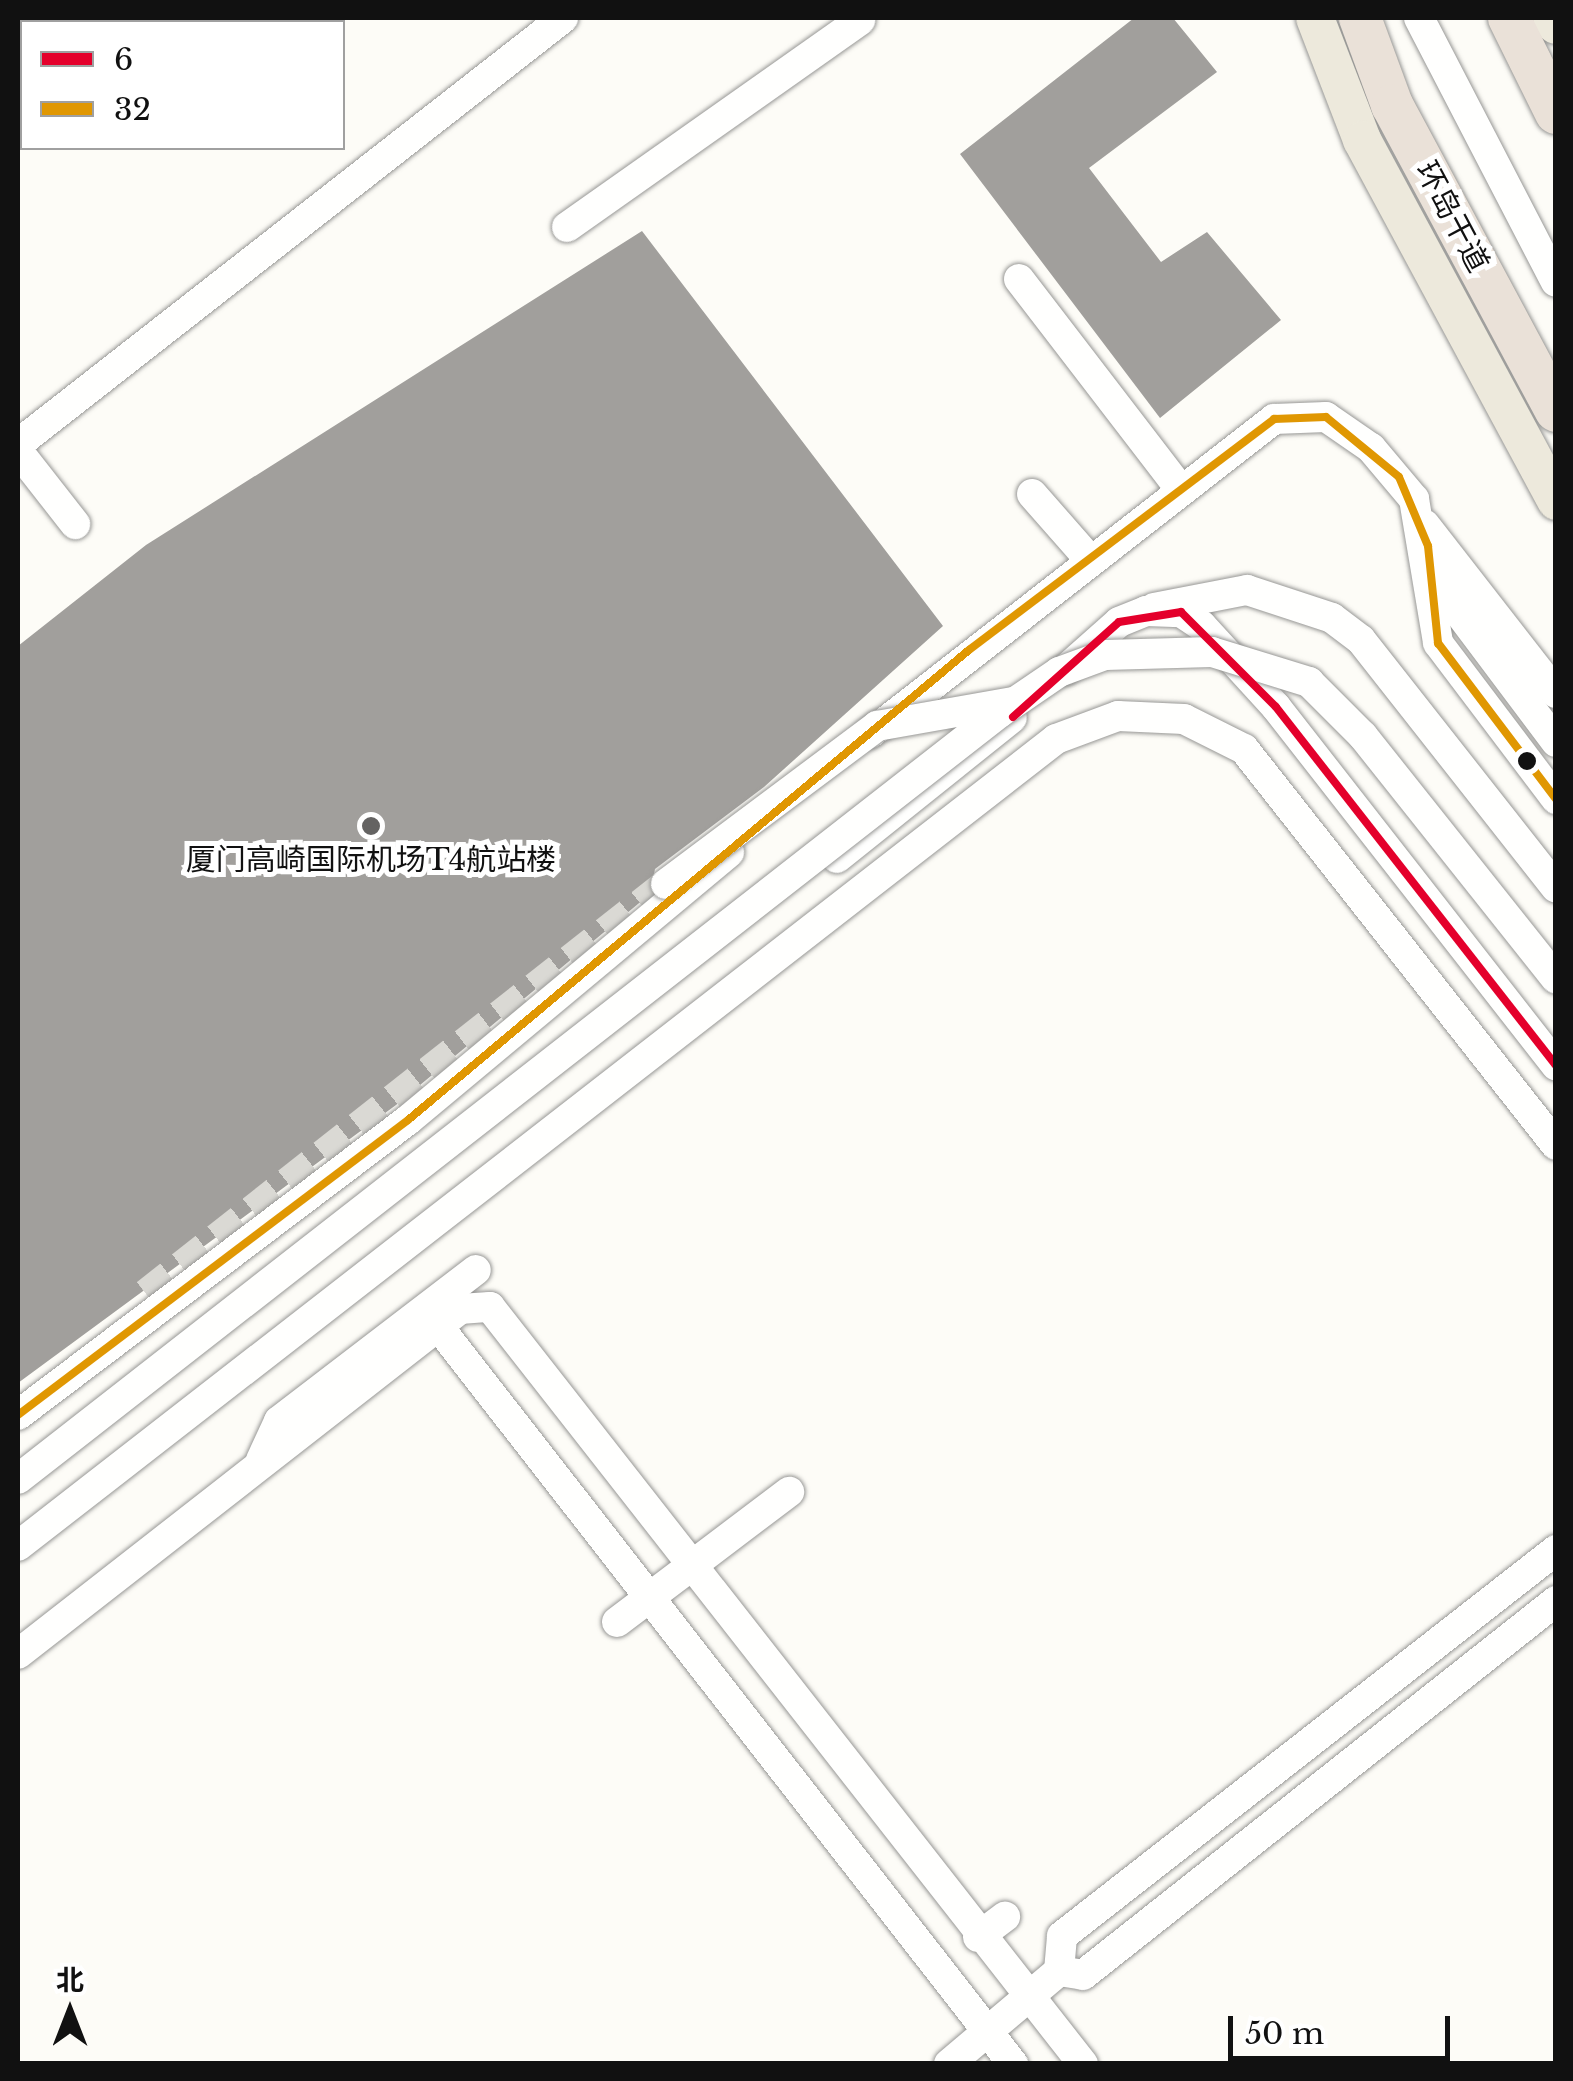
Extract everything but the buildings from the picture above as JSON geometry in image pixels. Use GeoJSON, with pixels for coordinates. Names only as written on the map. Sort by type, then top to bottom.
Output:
{"type":"FeatureCollection","features":[{"type":"Feature","properties":{"kind":"highway","name":"环岛干道"},"geometry":{"type":"LineString","coordinates":[[1360,18],[1392,106],[1556,411]]}},
{"type":"Feature","properties":{"kind":"highway"},"geometry":{"type":"LineString","coordinates":[[1509,18],[1556,113]]}},
{"type":"Feature","properties":{"kind":"main road"},"geometry":{"type":"LineString","coordinates":[[1314,18],[1362,140],[1556,500]]}},
{"type":"Feature","properties":{"kind":"main road"},"geometry":{"type":"LineString","coordinates":[[1552,18],[1556,25]]}},
{"type":"Feature","properties":{"kind":"street"},"geometry":{"type":"LineString","coordinates":[[567,227],[861,18]]}},
{"type":"Feature","properties":{"kind":"street"},"geometry":{"type":"LineString","coordinates":[[1419,18],[1556,282]]}},
{"type":"Feature","properties":{"kind":"street"},"geometry":{"type":"LineString","coordinates":[[75,524],[18,448],[545,23]]}},
{"type":"Feature","properties":{"kind":"street"},"geometry":{"type":"LineString","coordinates":[[1019,279],[1180,489]]}},
{"type":"Feature","properties":{"kind":"street"},"geometry":{"type":"LineString","coordinates":[[18,1415],[408,1120],[1090,560],[1274,420],[1326,417],[1386,462],[1420,518],[1556,693]]}},
{"type":"Feature","properties":{"kind":"street"},"geometry":{"type":"LineString","coordinates":[[1032,494],[1090,560]]}},
{"type":"Feature","properties":{"kind":"street"},"geometry":{"type":"LineString","coordinates":[[1420,518],[1431,620],[1453,670],[1556,799]]}},
{"type":"Feature","properties":{"kind":"street"},"geometry":{"type":"LineString","coordinates":[[1427,570],[1556,742]]}},
{"type":"Feature","properties":{"kind":"street"},"geometry":{"type":"LineString","coordinates":[[18,1482],[969,757],[1118,622],[1146,611],[1246,590],[1332,618],[1361,640],[1556,888]]}},
{"type":"Feature","properties":{"kind":"street"},"geometry":{"type":"LineString","coordinates":[[1146,611],[1181,612],[1202,626],[1276,708],[1556,1066]]}},
{"type":"Feature","properties":{"kind":"street"},"geometry":{"type":"LineString","coordinates":[[18,1482],[1016,702],[1106,655],[1212,652],[1309,682],[1364,736],[1556,979]]}},
{"type":"Feature","properties":{"kind":"street"},"geometry":{"type":"LineString","coordinates":[[666,884],[877,726],[1016,702]]}},
{"type":"Feature","properties":{"kind":"street"},"geometry":{"type":"LineString","coordinates":[[18,1546],[1056,740],[1118,716],[1184,719],[1244,749],[1556,1145]]}},
{"type":"Feature","properties":{"kind":"street"},"geometry":{"type":"LineString","coordinates":[[259,1464],[279,1421],[476,1270]]}},
{"type":"Feature","properties":{"kind":"street"},"geometry":{"type":"LineString","coordinates":[[18,1393],[146,1294]]}},
{"type":"Feature","properties":{"kind":"street"},"geometry":{"type":"LineString","coordinates":[[18,1654],[438,1326],[468,1305],[499,1316],[687,1568],[1083,2064]]}},
{"type":"Feature","properties":{"kind":"street"},"geometry":{"type":"LineString","coordinates":[[438,1326],[1013,2064]]}},
{"type":"Feature","properties":{"kind":"street"},"geometry":{"type":"LineString","coordinates":[[617,1622],[790,1492]]}},
{"type":"Feature","properties":{"kind":"street"},"geometry":{"type":"LineString","coordinates":[[948,2064],[1059,1971],[1062,1936],[1556,1550]]}},
{"type":"Feature","properties":{"kind":"street"},"geometry":{"type":"LineString","coordinates":[[1059,1971],[1083,1975],[1556,1601]]}},
{"type":"Feature","properties":{"kind":"street"},"geometry":{"type":"LineString","coordinates":[[978,1937],[1005,1917]]}},
{"type":"Feature","properties":{"kind":"tunnel"},"geometry":{"type":"LineString","coordinates":[[146,1294],[666,884]]}},
{"type":"Feature","properties":{"kind":"transit line","name":"32"},"geometry":{"type":"LineString","coordinates":[[18,1415],[408,1120],[969,650],[1274,419],[1326,417],[1399,477],[1428,546],[1438,643],[1556,799]]}},
{"type":"Feature","properties":{"kind":"transit line","name":"6"},"geometry":{"type":"LineString","coordinates":[[1013,717],[1119,622],[1181,612],[1276,707],[1556,1066]]}},
{"type":"Feature","properties":{"kind":"place","name":"厦门高崎国际机场T4航站楼"},"geometry":{"type":"Point","coordinates":[371,826]}}]}
